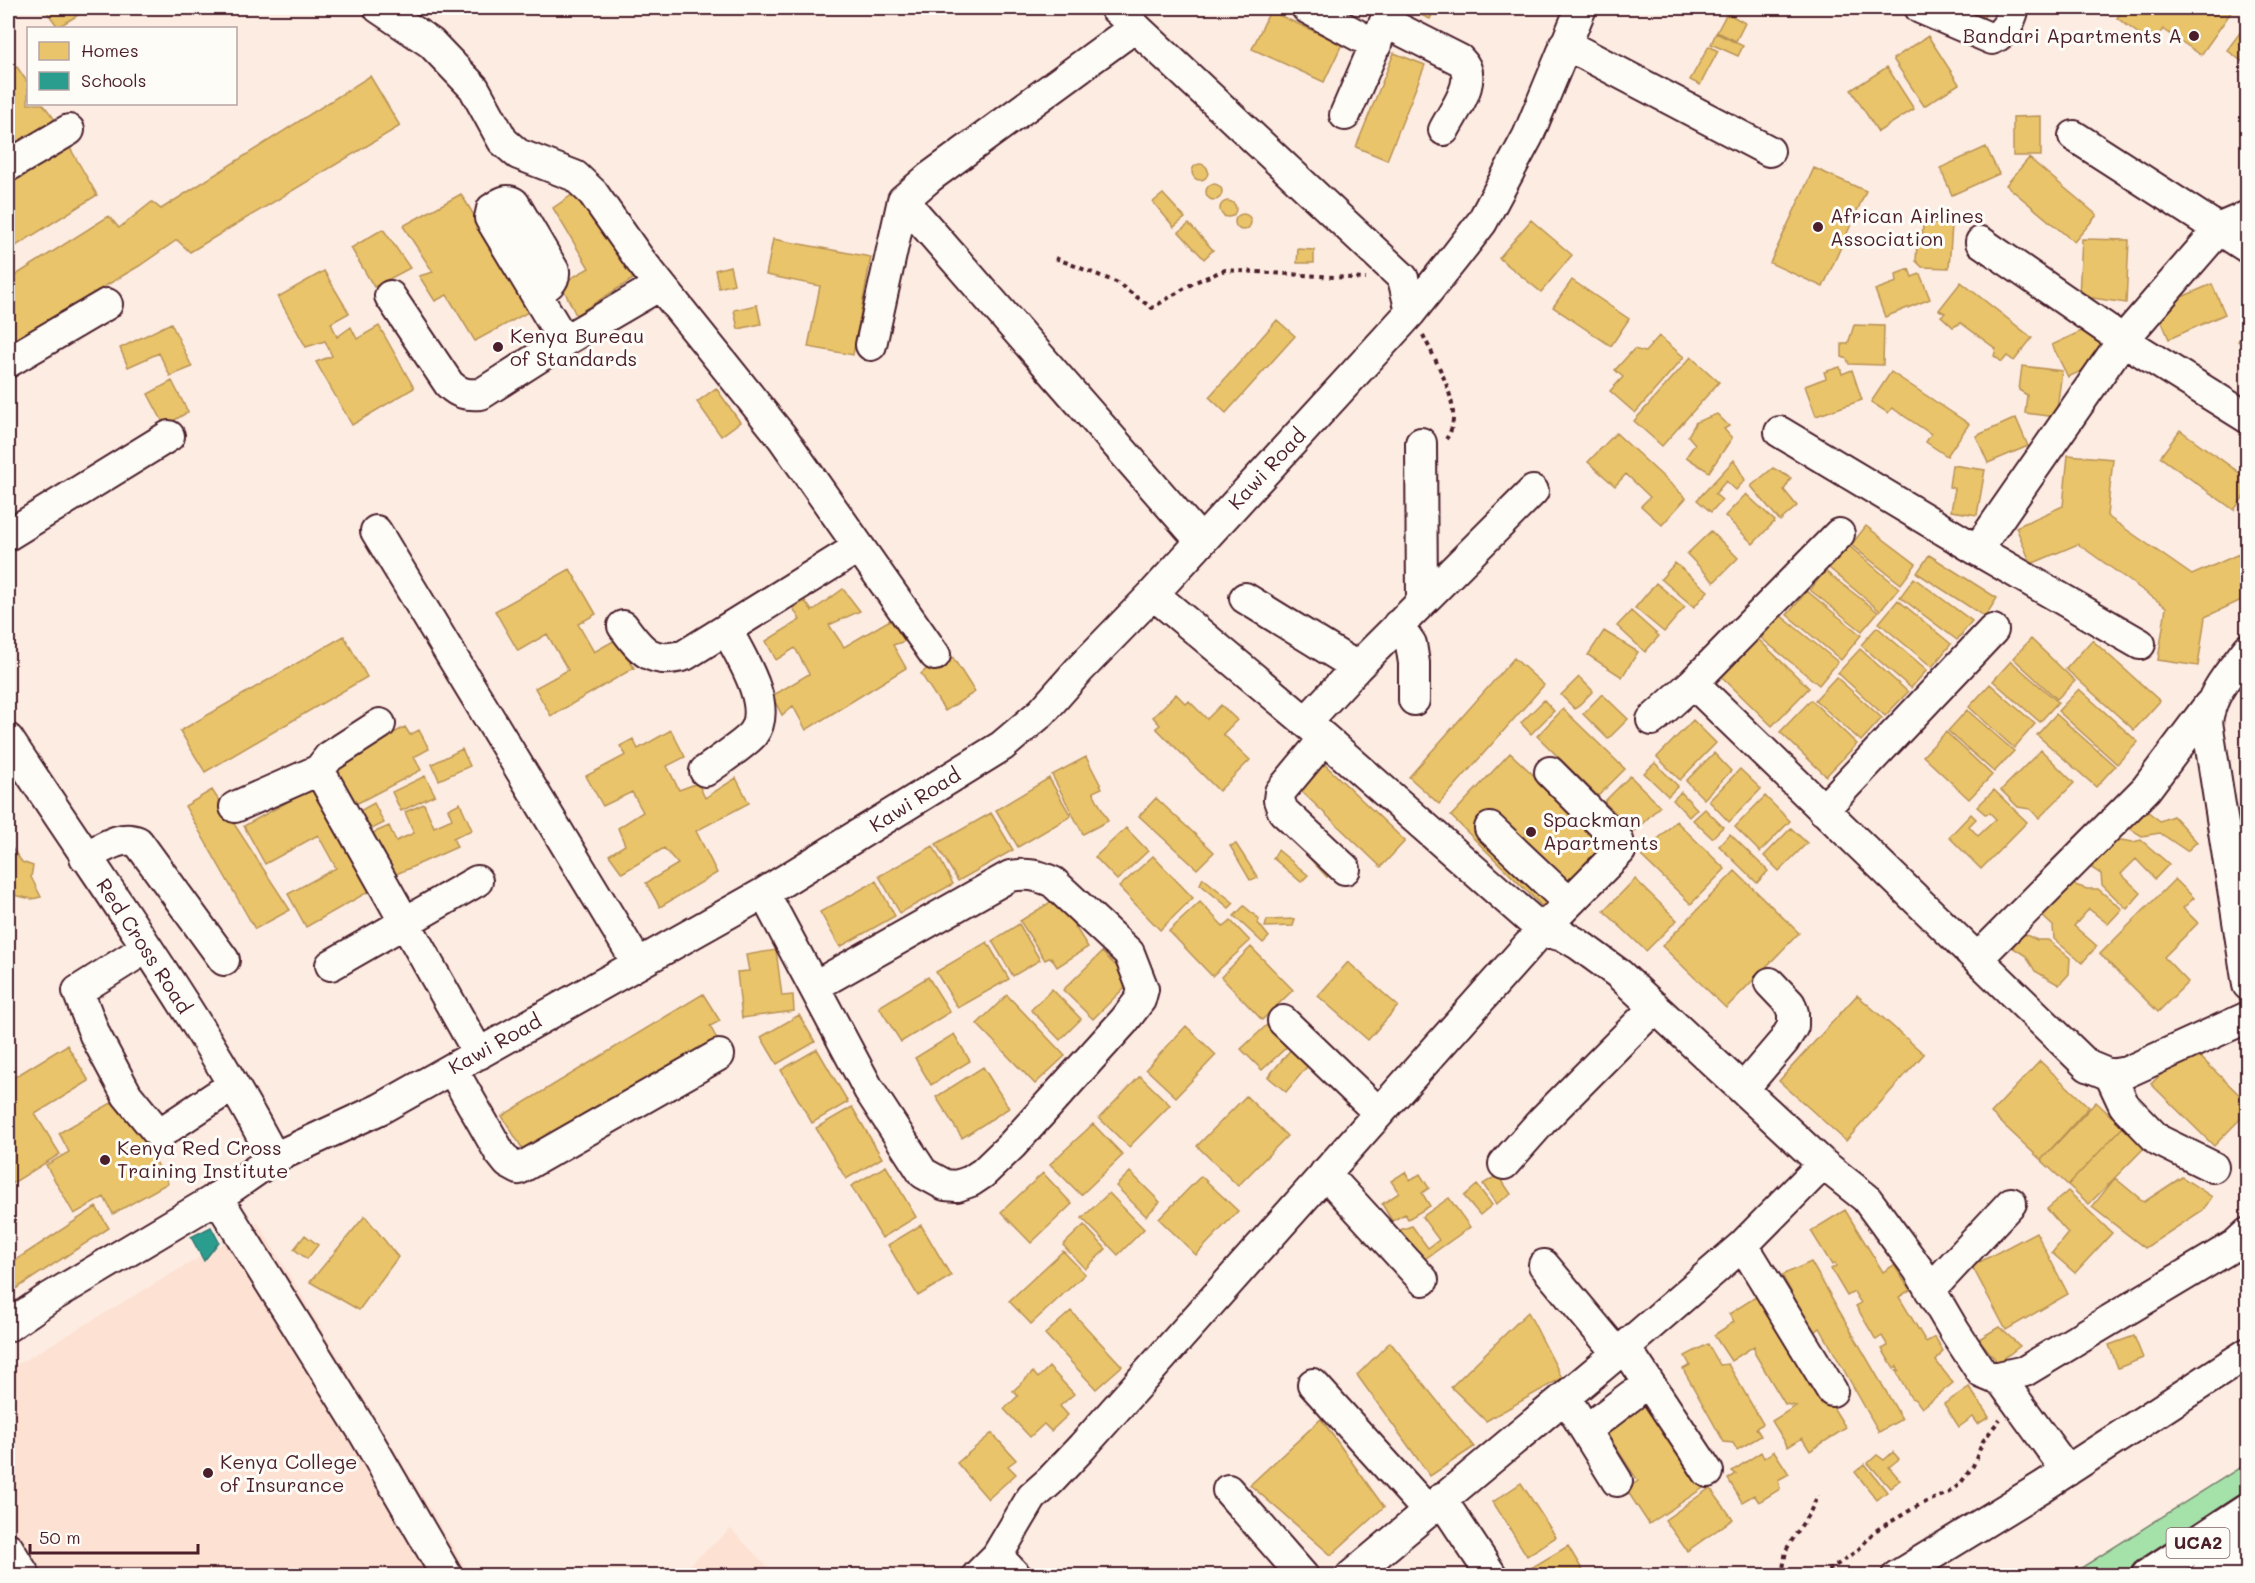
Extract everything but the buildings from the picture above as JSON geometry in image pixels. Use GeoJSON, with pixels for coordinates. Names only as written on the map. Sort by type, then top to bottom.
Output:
{"type":"FeatureCollection","features":[{"type":"Feature","properties":{"kind":"highway","name":"UCA2"},"geometry":{"type":"LineString","coordinates":[[2148,1575],[2247,1510]]}},
{"type":"Feature","properties":{"kind":"highway","name":"UCA2"},"geometry":{"type":"LineString","coordinates":[[2207,1575],[2247,1549]]}},
{"type":"Feature","properties":{"kind":"street"},"geometry":{"type":"LineString","coordinates":[[379,8],[431,43],[474,88],[503,141],[511,148],[526,157],[575,176],[593,193],[640,260],[782,437],[935,655]]}},
{"type":"Feature","properties":{"kind":"street"},"geometry":{"type":"LineString","coordinates":[[1307,8],[1384,25],[1460,60],[1466,66],[1468,83],[1444,130]]}},
{"type":"Feature","properties":{"kind":"street","name":"Kawi Road"},"geometry":{"type":"LineString","coordinates":[[8,1324],[218,1197],[274,1158],[380,1109],[764,893],[1002,746],[1042,712],[1079,670],[1153,594],[1411,312],[1482,222],[1528,136],[1581,8]]}},
{"type":"Feature","properties":{"kind":"street"},"geometry":{"type":"LineString","coordinates":[[1920,8],[1992,39],[2000,36],[2014,8]]}},
{"type":"Feature","properties":{"kind":"street"},"geometry":{"type":"LineString","coordinates":[[871,345],[903,200],[1125,17],[1402,278],[1411,312]]}},
{"type":"Feature","properties":{"kind":"street"},"geometry":{"type":"LineString","coordinates":[[1345,114],[1384,25]]}},
{"type":"Feature","properties":{"kind":"street"},"geometry":{"type":"LineString","coordinates":[[1565,44],[1770,151]]}},
{"type":"Feature","properties":{"kind":"street"},"geometry":{"type":"LineString","coordinates":[[8,166],[69,130]]}},
{"type":"Feature","properties":{"kind":"street"},"geometry":{"type":"LineString","coordinates":[[2074,136],[2220,228],[2247,248]]}},
{"type":"Feature","properties":{"kind":"street"},"geometry":{"type":"LineString","coordinates":[[903,200],[1201,541]]}},
{"type":"Feature","properties":{"kind":"street"},"geometry":{"type":"LineString","coordinates":[[1977,550],[2123,340],[2220,228],[2247,216]]}},
{"type":"Feature","properties":{"kind":"street"},"geometry":{"type":"LineString","coordinates":[[1981,242],[2123,340],[2247,418]]}},
{"type":"Feature","properties":{"kind":"street"},"geometry":{"type":"LineString","coordinates":[[390,296],[449,384],[457,392],[466,395],[481,394],[564,341],[660,285]]}},
{"type":"Feature","properties":{"kind":"street"},"geometry":{"type":"LineString","coordinates":[[536,292],[564,341]]}},
{"type":"Feature","properties":{"kind":"street"},"geometry":{"type":"LineString","coordinates":[[8,362],[107,304]]}},
{"type":"Feature","properties":{"kind":"street"},"geometry":{"type":"LineString","coordinates":[[1780,432],[2140,644]]}},
{"type":"Feature","properties":{"kind":"street"},"geometry":{"type":"LineString","coordinates":[[8,535],[169,436]]}},
{"type":"Feature","properties":{"kind":"street"},"geometry":{"type":"LineString","coordinates":[[1421,443],[1422,601]]}},
{"type":"Feature","properties":{"kind":"street"},"geometry":{"type":"LineString","coordinates":[[1345,869],[1283,811],[1279,800],[1280,792],[1315,730],[1357,667],[1533,492]]}},
{"type":"Feature","properties":{"kind":"street"},"geometry":{"type":"LineString","coordinates":[[376,531],[638,964]]}},
{"type":"Feature","properties":{"kind":"street"},"geometry":{"type":"LineString","coordinates":[[1652,720],[1693,683],[1839,534]]}},
{"type":"Feature","properties":{"kind":"street"},"geometry":{"type":"LineString","coordinates":[[623,626],[642,650],[652,657],[670,660],[686,655],[859,547]]}},
{"type":"Feature","properties":{"kind":"street"},"geometry":{"type":"LineString","coordinates":[[1153,594],[1315,730],[1542,930],[1578,944],[1619,974],[1823,1164],[1866,1198],[1918,1269],[1982,1373],[1994,1378],[2025,1371],[2235,1245],[2247,1233]]}},
{"type":"Feature","properties":{"kind":"street"},"geometry":{"type":"LineString","coordinates":[[1245,598],[1357,667]]}},
{"type":"Feature","properties":{"kind":"street"},"geometry":{"type":"LineString","coordinates":[[1398,625],[1411,644],[1414,663],[1414,700]]}},
{"type":"Feature","properties":{"kind":"street"},"geometry":{"type":"LineString","coordinates":[[705,771],[753,734],[761,715],[755,685],[727,630]]}},
{"type":"Feature","properties":{"kind":"street"},"geometry":{"type":"LineString","coordinates":[[1823,810],[1993,630]]}},
{"type":"Feature","properties":{"kind":"street"},"geometry":{"type":"LineString","coordinates":[[1978,958],[2146,789],[2210,705],[2247,649]]}},
{"type":"Feature","properties":{"kind":"street"},"geometry":{"type":"LineString","coordinates":[[1693,683],[2088,1066],[2110,1074],[2127,1072],[2247,1017]]}},
{"type":"Feature","properties":{"kind":"street"},"geometry":{"type":"LineString","coordinates":[[2210,705],[2207,722],[2247,985]]}},
{"type":"Feature","properties":{"kind":"street"},"geometry":{"type":"LineString","coordinates":[[235,807],[319,770],[329,757],[380,724]]}},
{"type":"Feature","properties":{"kind":"street","name":"Red Cross Road"},"geometry":{"type":"LineString","coordinates":[[8,739],[187,1009],[274,1158]]}},
{"type":"Feature","properties":{"kind":"street"},"geometry":{"type":"LineString","coordinates":[[319,770],[478,1054]]}},
{"type":"Feature","properties":{"kind":"street"},"geometry":{"type":"LineString","coordinates":[[997,1569],[1032,1497],[1050,1482],[1082,1447],[1542,930],[1620,851],[1618,840],[1550,772]]}},
{"type":"Feature","properties":{"kind":"street"},"geometry":{"type":"LineString","coordinates":[[1490,828],[1568,902]]}},
{"type":"Feature","properties":{"kind":"street"},"geometry":{"type":"LineString","coordinates":[[85,857],[123,839],[138,842],[224,960]]}},
{"type":"Feature","properties":{"kind":"street"},"geometry":{"type":"LineString","coordinates":[[764,893],[869,1090],[923,1173],[945,1185],[957,1186],[970,1181],[983,1173],[1012,1145],[1124,1021],[1140,1000],[1143,988],[1129,953],[1053,882],[1038,875],[1025,873],[1010,876],[815,986]]}},
{"type":"Feature","properties":{"kind":"street"},"geometry":{"type":"LineString","coordinates":[[331,965],[477,881]]}},
{"type":"Feature","properties":{"kind":"street"},"geometry":{"type":"LineString","coordinates":[[146,948],[78,991],[95,1035],[127,1095],[159,1134],[233,1085]]}},
{"type":"Feature","properties":{"kind":"street"},"geometry":{"type":"LineString","coordinates":[[1744,1088],[1784,1041],[1793,1026],[1793,1013],[1790,1005],[1770,983]]}},
{"type":"Feature","properties":{"kind":"street"},"geometry":{"type":"LineString","coordinates":[[1504,1164],[1556,1107],[1655,1007]]}},
{"type":"Feature","properties":{"kind":"street"},"geometry":{"type":"LineString","coordinates":[[1283,1021],[1379,1113]]}},
{"type":"Feature","properties":{"kind":"street"},"geometry":{"type":"LineString","coordinates":[[452,1068],[500,1154],[508,1163],[519,1169],[718,1055]]}},
{"type":"Feature","properties":{"kind":"street"},"geometry":{"type":"LineString","coordinates":[[2110,1074],[2124,1106],[2158,1140],[2213,1167]]}},
{"type":"Feature","properties":{"kind":"street"},"geometry":{"type":"LineString","coordinates":[[1351,1575],[1743,1245],[1823,1164]]}},
{"type":"Feature","properties":{"kind":"street"},"geometry":{"type":"LineString","coordinates":[[1325,1173],[1423,1280]]}},
{"type":"Feature","properties":{"kind":"street"},"geometry":{"type":"LineString","coordinates":[[218,1197],[364,1433],[447,1575]]}},
{"type":"Feature","properties":{"kind":"street"},"geometry":{"type":"LineString","coordinates":[[1930,1290],[2011,1203]]}},
{"type":"Feature","properties":{"kind":"street"},"geometry":{"type":"LineString","coordinates":[[1743,1245],[1832,1391]]}},
{"type":"Feature","properties":{"kind":"street"},"geometry":{"type":"LineString","coordinates":[[1544,1265],[1621,1350],[1708,1472]]}},
{"type":"Feature","properties":{"kind":"street"},"geometry":{"type":"LineString","coordinates":[[1897,1575],[2067,1471],[2247,1353]]}},
{"type":"Feature","properties":{"kind":"street"},"geometry":{"type":"LineString","coordinates":[[1999,1377],[2067,1471]]}},
{"type":"Feature","properties":{"kind":"street"},"geometry":{"type":"LineString","coordinates":[[1313,1384],[1434,1504],[1492,1575]]}},
{"type":"Feature","properties":{"kind":"street"},"geometry":{"type":"LineString","coordinates":[[1586,1430],[1632,1395]]}},
{"type":"Feature","properties":{"kind":"street"},"geometry":{"type":"LineString","coordinates":[[1565,1397],[1617,1481]]}},
{"type":"Feature","properties":{"kind":"street"},"geometry":{"type":"LineString","coordinates":[[1228,1490],[1304,1575]]}},
{"type":"Feature","properties":{"kind":"street"},"geometry":{"type":"LineString","coordinates":[[8,1548],[25,1575]]}},
{"type":"Feature","properties":{"kind":"path"},"geometry":{"type":"LineString","coordinates":[[1055,258],[1116,282],[1152,308],[1195,282],[1225,270],[1337,278],[1402,278]]}},
{"type":"Feature","properties":{"kind":"path"},"geometry":{"type":"LineString","coordinates":[[1821,1575],[1858,1550],[1875,1531],[1921,1504],[1948,1493],[1960,1484],[1973,1466],[1983,1441],[2001,1419]]}},
{"type":"Feature","properties":{"kind":"path"},"geometry":{"type":"LineString","coordinates":[[1782,1575],[1786,1550],[1818,1495]]}},
{"type":"Feature","properties":{"kind":"shaded area","name":"Kenya College of Insurance"},"geometry":{"type":"Polygon","coordinates":[[[258,1223],[470,1575],[8,1575],[8,1370],[258,1223]]]}},
{"type":"Feature","properties":{"kind":"shaded area"},"geometry":{"type":"Polygon","coordinates":[[[731,1529],[775,1575],[678,1575],[731,1529]]]}},
{"type":"Feature","properties":{"kind":"green space"},"geometry":{"type":"Polygon","coordinates":[[[2247,1463],[2247,1575],[2070,1575],[2247,1463]]]}},
{"type":"Feature","properties":{"kind":"place","name":"Bandari Apartments A"},"geometry":{"type":"Point","coordinates":[2194,36]}},
{"type":"Feature","properties":{"kind":"place","name":"African Airlines Association"},"geometry":{"type":"Point","coordinates":[1818,227]}},
{"type":"Feature","properties":{"kind":"place","name":"Kenya Bureau of Standards"},"geometry":{"type":"Point","coordinates":[498,347]}},
{"type":"Feature","properties":{"kind":"place","name":"Spackman Apartments"},"geometry":{"type":"Point","coordinates":[1531,832]}},
{"type":"Feature","properties":{"kind":"place","name":"Kenya Red Cross Training Institute"},"geometry":{"type":"Point","coordinates":[105,1160]}},
{"type":"Feature","properties":{"kind":"place","name":"Kenya College of Insurance"},"geometry":{"type":"Point","coordinates":[208,1473]}}]}
